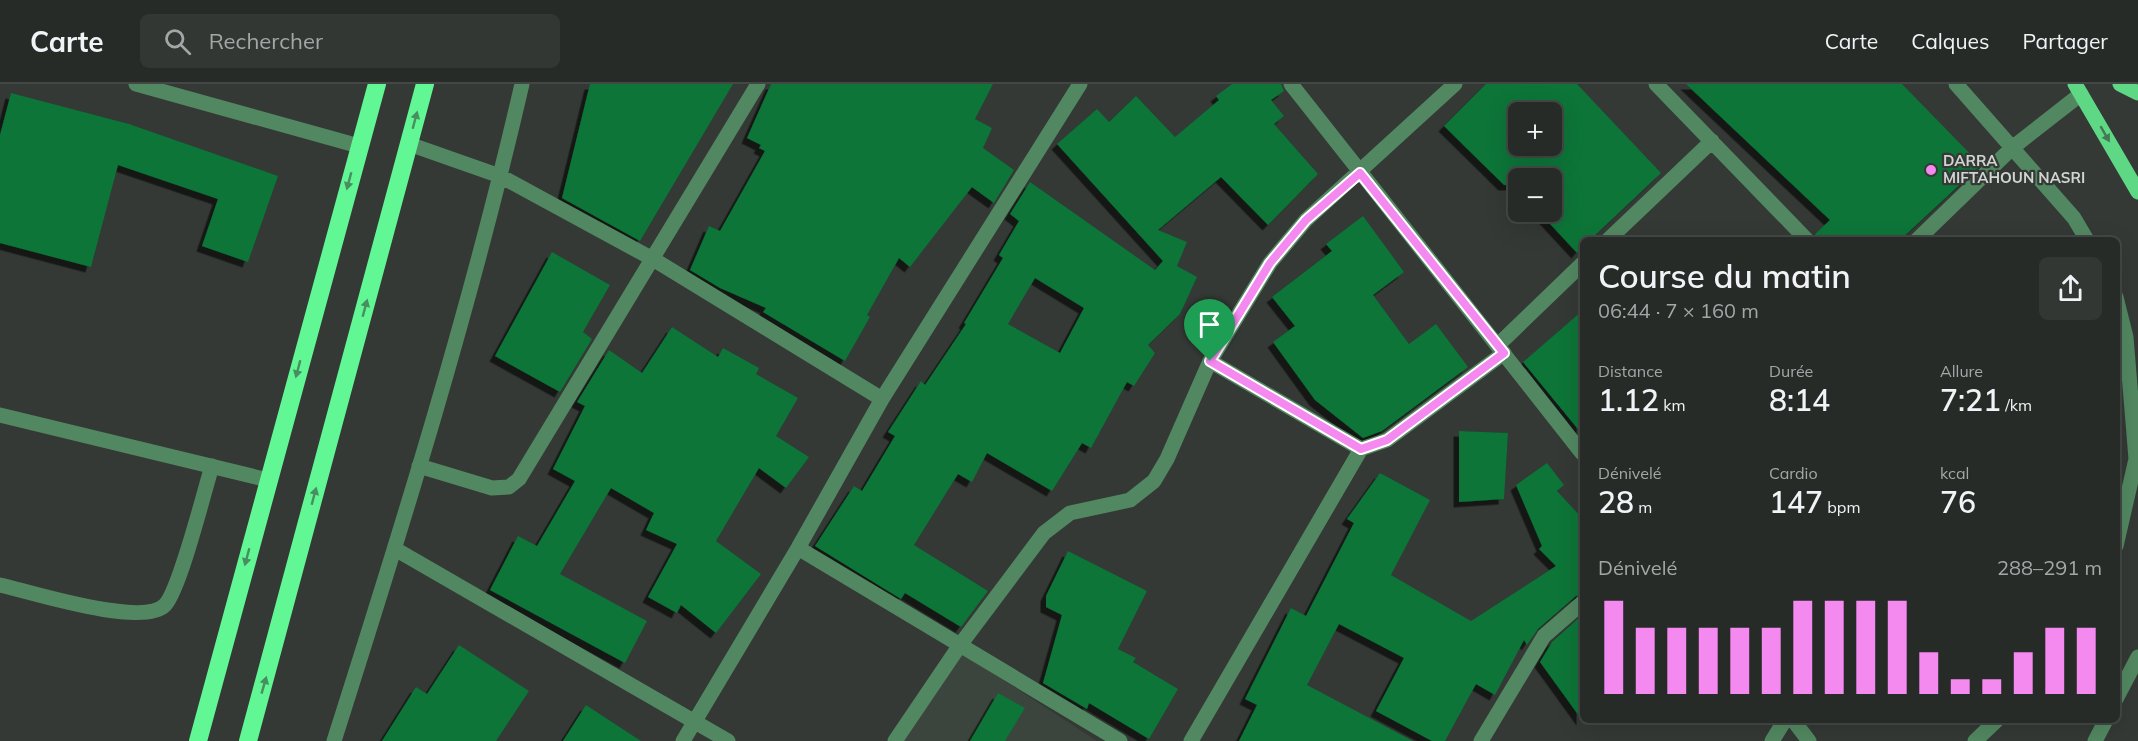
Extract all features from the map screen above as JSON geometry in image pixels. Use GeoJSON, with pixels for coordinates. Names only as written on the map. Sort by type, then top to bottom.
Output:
{"type":"FeatureCollection","features":[{"type":"Feature","properties":{"kind":"highway"},"geometry":{"type":"LineString","coordinates":[[198,741],[377,84]]}},
{"type":"Feature","properties":{"kind":"highway"},"geometry":{"type":"LineString","coordinates":[[248,741],[425,86]]}},
{"type":"Feature","properties":{"kind":"main road"},"geometry":{"type":"LineString","coordinates":[[2120,84],[2138,93]]}},
{"type":"Feature","properties":{"kind":"main road"},"geometry":{"type":"LineString","coordinates":[[2078,89],[2138,192]]}},
{"type":"Feature","properties":{"kind":"street"},"geometry":{"type":"LineString","coordinates":[[136,84],[359,146]]}},
{"type":"Feature","properties":{"kind":"street"},"geometry":{"type":"LineString","coordinates":[[334,741],[419,466],[500,176],[522,84]]}},
{"type":"Feature","properties":{"kind":"street"},"geometry":{"type":"LineString","coordinates":[[419,466],[492,488],[509,487],[519,479],[758,84]]}},
{"type":"Feature","properties":{"kind":"street"},"geometry":{"type":"LineString","coordinates":[[1291,84],[1580,450]]}},
{"type":"Feature","properties":{"kind":"street"},"geometry":{"type":"LineString","coordinates":[[895,741],[960,645],[1044,533],[1070,513],[1130,500],[1154,481],[1167,459],[1210,361],[1270,263],[1306,220],[1455,84]]}},
{"type":"Feature","properties":{"kind":"street"},"geometry":{"type":"LineString","coordinates":[[1656,84],[1804,237]]}},
{"type":"Feature","properties":{"kind":"street"},"geometry":{"type":"LineString","coordinates":[[1956,84],[2074,218],[2085,237]]}},
{"type":"Feature","properties":{"kind":"street"},"geometry":{"type":"LineString","coordinates":[[683,741],[798,548],[882,399],[1074,86]]}},
{"type":"Feature","properties":{"kind":"street"},"geometry":{"type":"LineString","coordinates":[[1920,237],[2012,148],[2078,89]]}},
{"type":"Feature","properties":{"kind":"street"},"geometry":{"type":"LineString","coordinates":[[1611,237],[1712,141]]}},
{"type":"Feature","properties":{"kind":"street"},"geometry":{"type":"LineString","coordinates":[[409,144],[500,176],[653,259],[882,399]]}},
{"type":"Feature","properties":{"kind":"street"},"geometry":{"type":"LineString","coordinates":[[1191,741],[1361,449],[1387,440],[1501,349],[1580,266]]}},
{"type":"Feature","properties":{"kind":"street"},"geometry":{"type":"LineString","coordinates":[[2120,529],[2136,459],[2121,341]]}},
{"type":"Feature","properties":{"kind":"street"},"geometry":{"type":"LineString","coordinates":[[1210,361],[1361,449]]}},
{"type":"Feature","properties":{"kind":"street"},"geometry":{"type":"LineString","coordinates":[[0,415],[268,480]]}},
{"type":"Feature","properties":{"kind":"street"},"geometry":{"type":"LineString","coordinates":[[0,585],[122,614],[148,614],[165,605],[179,573],[212,466]]}},
{"type":"Feature","properties":{"kind":"street"},"geometry":{"type":"LineString","coordinates":[[798,548],[1120,741]]}},
{"type":"Feature","properties":{"kind":"street"},"geometry":{"type":"LineString","coordinates":[[395,549],[728,741]]}},
{"type":"Feature","properties":{"kind":"street"},"geometry":{"type":"LineString","coordinates":[[1481,741],[1544,636],[1580,605]]}},
{"type":"Feature","properties":{"kind":"street"},"geometry":{"type":"LineString","coordinates":[[2120,691],[2138,657]]}},
{"type":"Feature","properties":{"kind":"street"},"geometry":{"type":"LineString","coordinates":[[1772,741],[1783,723]]}},
{"type":"Feature","properties":{"kind":"street"},"geometry":{"type":"LineString","coordinates":[[1795,723],[1809,741]]}},
{"type":"Feature","properties":{"kind":"street"},"geometry":{"type":"LineString","coordinates":[[1976,741],[1994,723]]}},
{"type":"Feature","properties":{"kind":"street"},"geometry":{"type":"LineString","coordinates":[[2095,741],[2104,723]]}},
{"type":"Feature","properties":{"kind":"shaded area"},"geometry":{"type":"Polygon","coordinates":[[[956,649],[1097,741],[894,741],[956,649]]]}},
{"type":"Feature","properties":{"kind":"building"},"geometry":{"type":"Polygon","coordinates":[[[590,84],[733,84],[640,241],[562,198],[590,84]]]}},
{"type":"Feature","properties":{"kind":"building"},"geometry":{"type":"Polygon","coordinates":[[[771,84],[993,84],[975,119],[992,128],[983,148],[1014,170],[994,203],[972,187],[910,267],[899,258],[867,315],[870,317],[845,361],[763,312],[766,308],[720,288],[690,270],[709,226],[720,231],[765,151],[759,148],[761,145],[747,138],[771,84]]]}},
{"type":"Feature","properties":{"kind":"building"},"geometry":{"type":"Polygon","coordinates":[[[1232,84],[1281,84],[1284,91],[1271,100],[1284,116],[1274,124],[1318,174],[1268,225],[1221,177],[1158,230],[1187,242],[1177,266],[1197,277],[1180,314],[1148,345],[1155,353],[1134,386],[1127,382],[1091,448],[1082,443],[1052,491],[987,453],[972,482],[958,474],[914,545],[988,591],[961,627],[905,593],[901,599],[815,546],[854,486],[862,491],[895,436],[888,432],[921,381],[925,385],[966,324],[964,323],[1003,258],[999,255],[1019,221],[1010,214],[1030,182],[1155,270],[1163,261],[1057,144],[1097,109],[1109,122],[1136,96],[1175,137],[1219,100],[1216,96],[1232,84]],[[1035,278],[1008,324],[1060,353],[1084,308],[1035,278]]]}},
{"type":"Feature","properties":{"kind":"building"},"geometry":{"type":"Polygon","coordinates":[[[1486,84],[1577,84],[1661,173],[1593,237],[1580,237],[1580,249],[1577,253],[1548,222],[1562,222],[1562,168],[1508,168],[1508,185],[1504,185],[1444,126],[1486,84]]]}},
{"type":"Feature","properties":{"kind":"building"},"geometry":{"type":"Polygon","coordinates":[[[1686,84],[1902,84],[1981,165],[1903,237],[1816,237],[1815,234],[1830,220],[1686,84]]]}},
{"type":"Feature","properties":{"kind":"building"},"geometry":{"type":"Polygon","coordinates":[[[11,93],[129,124],[278,176],[248,262],[202,246],[218,199],[118,165],[91,267],[0,243],[0,135],[11,93]]]}},
{"type":"Feature","properties":{"kind":"building"},"geometry":{"type":"Polygon","coordinates":[[[1363,216],[1404,272],[1373,295],[1409,344],[1436,324],[1468,367],[1382,431],[1363,438],[1315,400],[1273,342],[1295,326],[1272,297],[1332,251],[1326,244],[1363,216]]]}},
{"type":"Feature","properties":{"kind":"building"},"geometry":{"type":"Polygon","coordinates":[[[552,252],[610,285],[583,332],[592,339],[560,392],[495,356],[552,252]]]}},
{"type":"Feature","properties":{"kind":"building"},"geometry":{"type":"Polygon","coordinates":[[[1580,313],[1580,432],[1523,362],[1580,313]]]}},
{"type":"Feature","properties":{"kind":"building"},"geometry":{"type":"Polygon","coordinates":[[[672,327],[718,357],[723,348],[759,368],[756,374],[798,398],[776,436],[809,457],[786,488],[759,468],[716,541],[761,574],[716,633],[681,605],[677,613],[648,597],[677,544],[646,530],[654,513],[611,488],[560,574],[647,621],[625,663],[490,590],[518,536],[537,546],[575,481],[553,469],[585,406],[577,402],[609,350],[642,373],[672,327]]]}},
{"type":"Feature","properties":{"kind":"building"},"geometry":{"type":"Polygon","coordinates":[[[1459,431],[1508,433],[1504,499],[1459,502],[1459,431]]]}},
{"type":"Feature","properties":{"kind":"building"},"geometry":{"type":"Polygon","coordinates":[[[1547,463],[1564,485],[1557,491],[1580,516],[1580,595],[1538,629],[1527,645],[1524,640],[1495,695],[1476,684],[1445,741],[1432,741],[1376,711],[1404,658],[1339,624],[1307,685],[1413,741],[1239,741],[1257,705],[1245,699],[1291,608],[1306,616],[1354,523],[1347,519],[1380,473],[1430,500],[1391,575],[1471,621],[1556,566],[1539,549],[1542,546],[1516,485],[1547,463]]]}},
{"type":"Feature","properties":{"kind":"building"},"geometry":{"type":"Polygon","coordinates":[[[1068,551],[1147,591],[1118,649],[1136,658],[1133,662],[1178,689],[1149,739],[1089,703],[1087,709],[1043,683],[1062,615],[1046,607],[1046,596],[1068,551]]]}},
{"type":"Feature","properties":{"kind":"building"},"geometry":{"type":"Polygon","coordinates":[[[1580,617],[1580,717],[1540,662],[1552,642],[1580,617]]]}},
{"type":"Feature","properties":{"kind":"building"},"geometry":{"type":"Polygon","coordinates":[[[459,645],[529,691],[496,741],[382,741],[416,687],[427,694],[459,645]]]}},
{"type":"Feature","properties":{"kind":"building"},"geometry":{"type":"Polygon","coordinates":[[[998,693],[1025,708],[1005,741],[970,741],[998,693]]]}},
{"type":"Feature","properties":{"kind":"building"},"geometry":{"type":"Polygon","coordinates":[[[586,705],[641,741],[563,741],[586,705]]]}},
{"type":"Feature","properties":{"kind":"place","name":"DARRA MIFTAHOUN NASRI"},"geometry":{"type":"Point","coordinates":[1931,170]}},
{"type":"Feature","properties":{"kind":"route"},"geometry":{"type":"LineString","coordinates":[[1360,173],[1504,353],[1387,440],[1361,449],[1210,361],[1270,263],[1306,220],[1360,173]]}}]}
